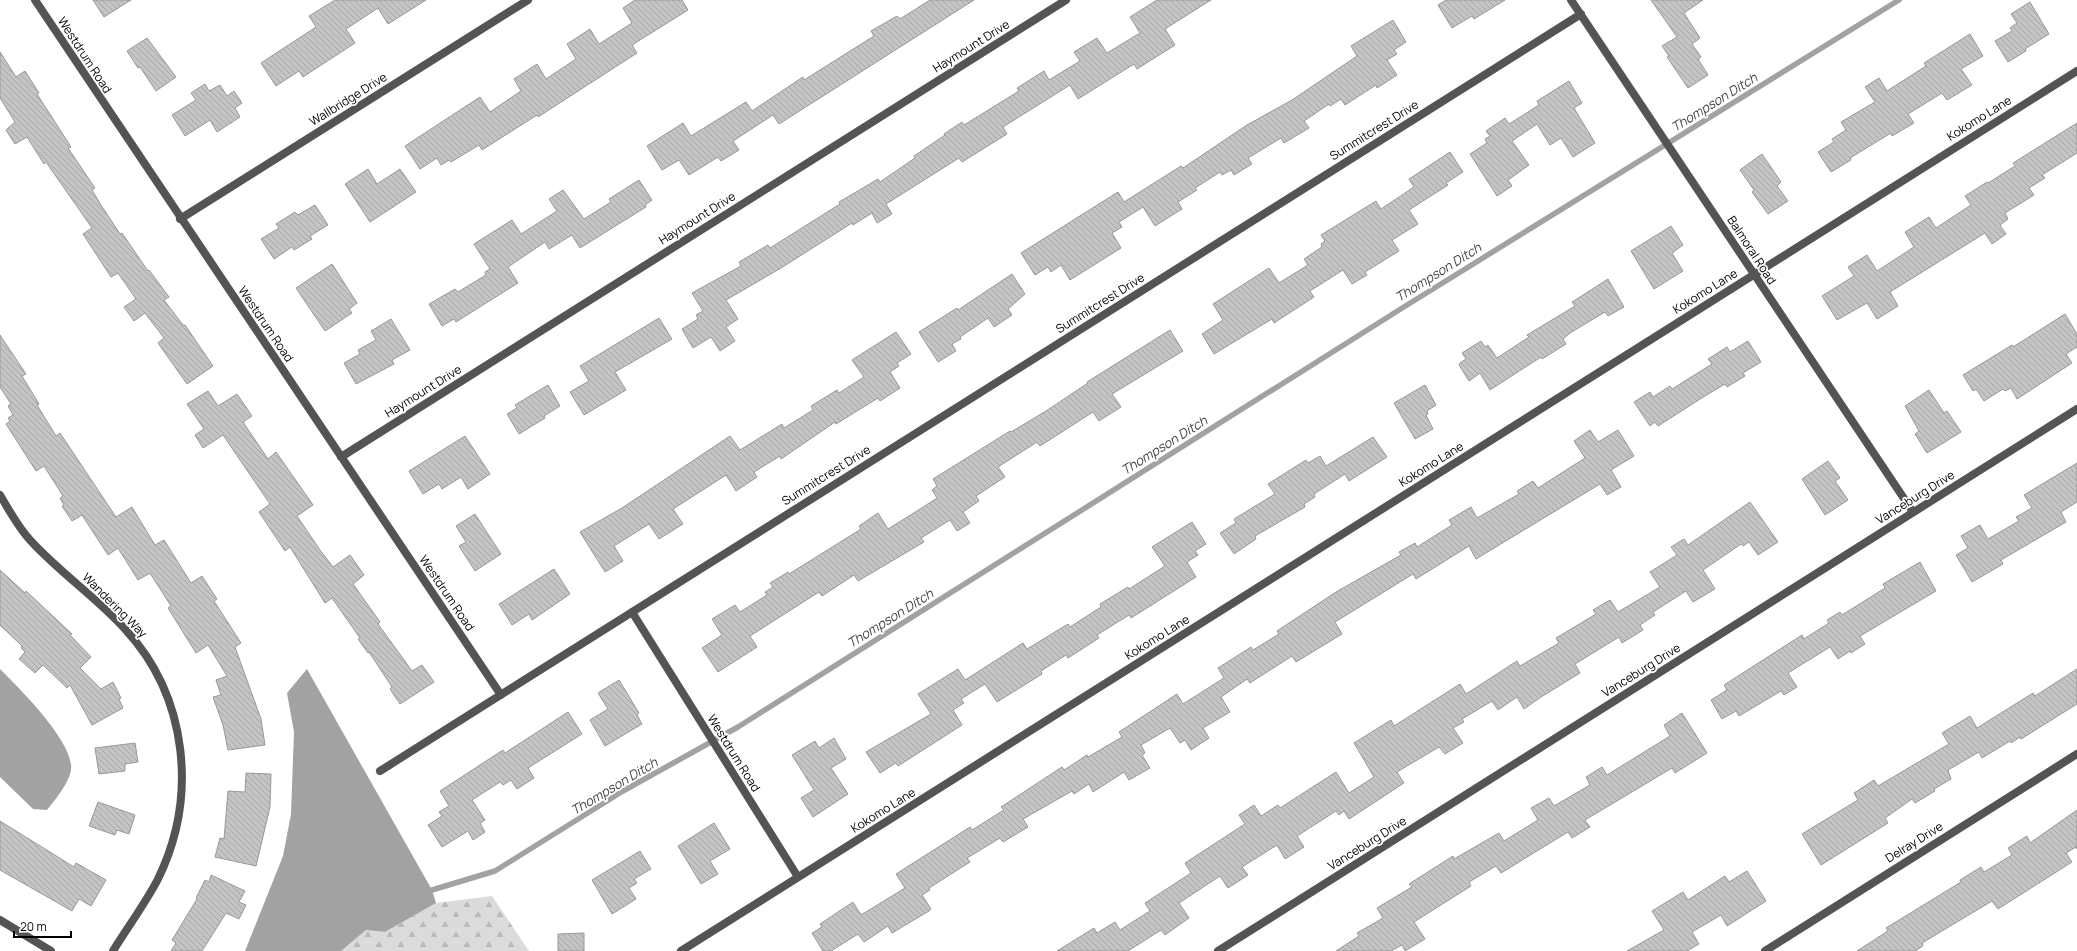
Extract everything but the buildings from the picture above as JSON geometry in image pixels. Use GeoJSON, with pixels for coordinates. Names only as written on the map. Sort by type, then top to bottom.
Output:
{"type":"FeatureCollection","features":[{"type":"Feature","properties":{"kind":"street","name":"Westdrum Road"},"geometry":{"type":"LineString","coordinates":[[35,0],[180,219],[500,695]]}},
{"type":"Feature","properties":{"kind":"street","name":"Wallbridge Drive"},"geometry":{"type":"LineString","coordinates":[[180,219],[528,0]]}},
{"type":"Feature","properties":{"kind":"street","name":"Haymount Drive"},"geometry":{"type":"LineString","coordinates":[[341,457],[1066,0]]}},
{"type":"Feature","properties":{"kind":"street","name":"Balmoral Road"},"geometry":{"type":"LineString","coordinates":[[1571,0],[1913,512]]}},
{"type":"Feature","properties":{"kind":"street","name":"Summitcrest Drive"},"geometry":{"type":"LineString","coordinates":[[632,612],[1581,14]]}},
{"type":"Feature","properties":{"kind":"street","name":"Kokomo Lane"},"geometry":{"type":"LineString","coordinates":[[798,878],[2077,71]]}},
{"type":"Feature","properties":{"kind":"street","name":"Vanceburg Drive"},"geometry":{"type":"LineString","coordinates":[[1218,951],[2077,409]]}},
{"type":"Feature","properties":{"kind":"street","name":"Wandering Way"},"geometry":{"type":"LineString","coordinates":[[0,495],[29,539],[125,628],[145,652],[159,674],[165,689],[180,740],[183,771],[181,800],[174,839],[157,881],[112,951]]}},
{"type":"Feature","properties":{"kind":"street","name":"Westdrum Road"},"geometry":{"type":"LineString","coordinates":[[632,612],[798,878]]}},
{"type":"Feature","properties":{"kind":"street"},"geometry":{"type":"LineString","coordinates":[[380,771],[632,612]]}},
{"type":"Feature","properties":{"kind":"street","name":"Delray Drive"},"geometry":{"type":"LineString","coordinates":[[1765,951],[2077,754]]}},
{"type":"Feature","properties":{"kind":"street"},"geometry":{"type":"LineString","coordinates":[[681,951],[798,878]]}},
{"type":"Feature","properties":{"kind":"street"},"geometry":{"type":"LineString","coordinates":[[0,920],[51,951]]}},
{"type":"Feature","properties":{"kind":"green space"},"geometry":{"type":"Polygon","coordinates":[[[492,896],[529,951],[341,951],[366,930],[385,932],[436,903],[492,896]]]}},
{"type":"Feature","properties":{"kind":"shaded area"},"geometry":{"type":"Polygon","coordinates":[[[0,669],[44,716],[55,731],[70,759],[71,770],[68,780],[47,810],[33,809],[0,777],[0,669]]]}},
{"type":"Feature","properties":{"kind":"shaded area"},"geometry":{"type":"Polygon","coordinates":[[[307,669],[432,890],[436,903],[385,932],[366,930],[341,951],[245,951],[283,856],[291,814],[294,732],[287,693],[307,669]]]}},
{"type":"Feature","properties":{"kind":"waterway","name":"Thompson Ditch"},"geometry":{"type":"LineString","coordinates":[[432,890],[495,871],[623,791],[738,727],[1399,310],[1899,0]]}}]}
